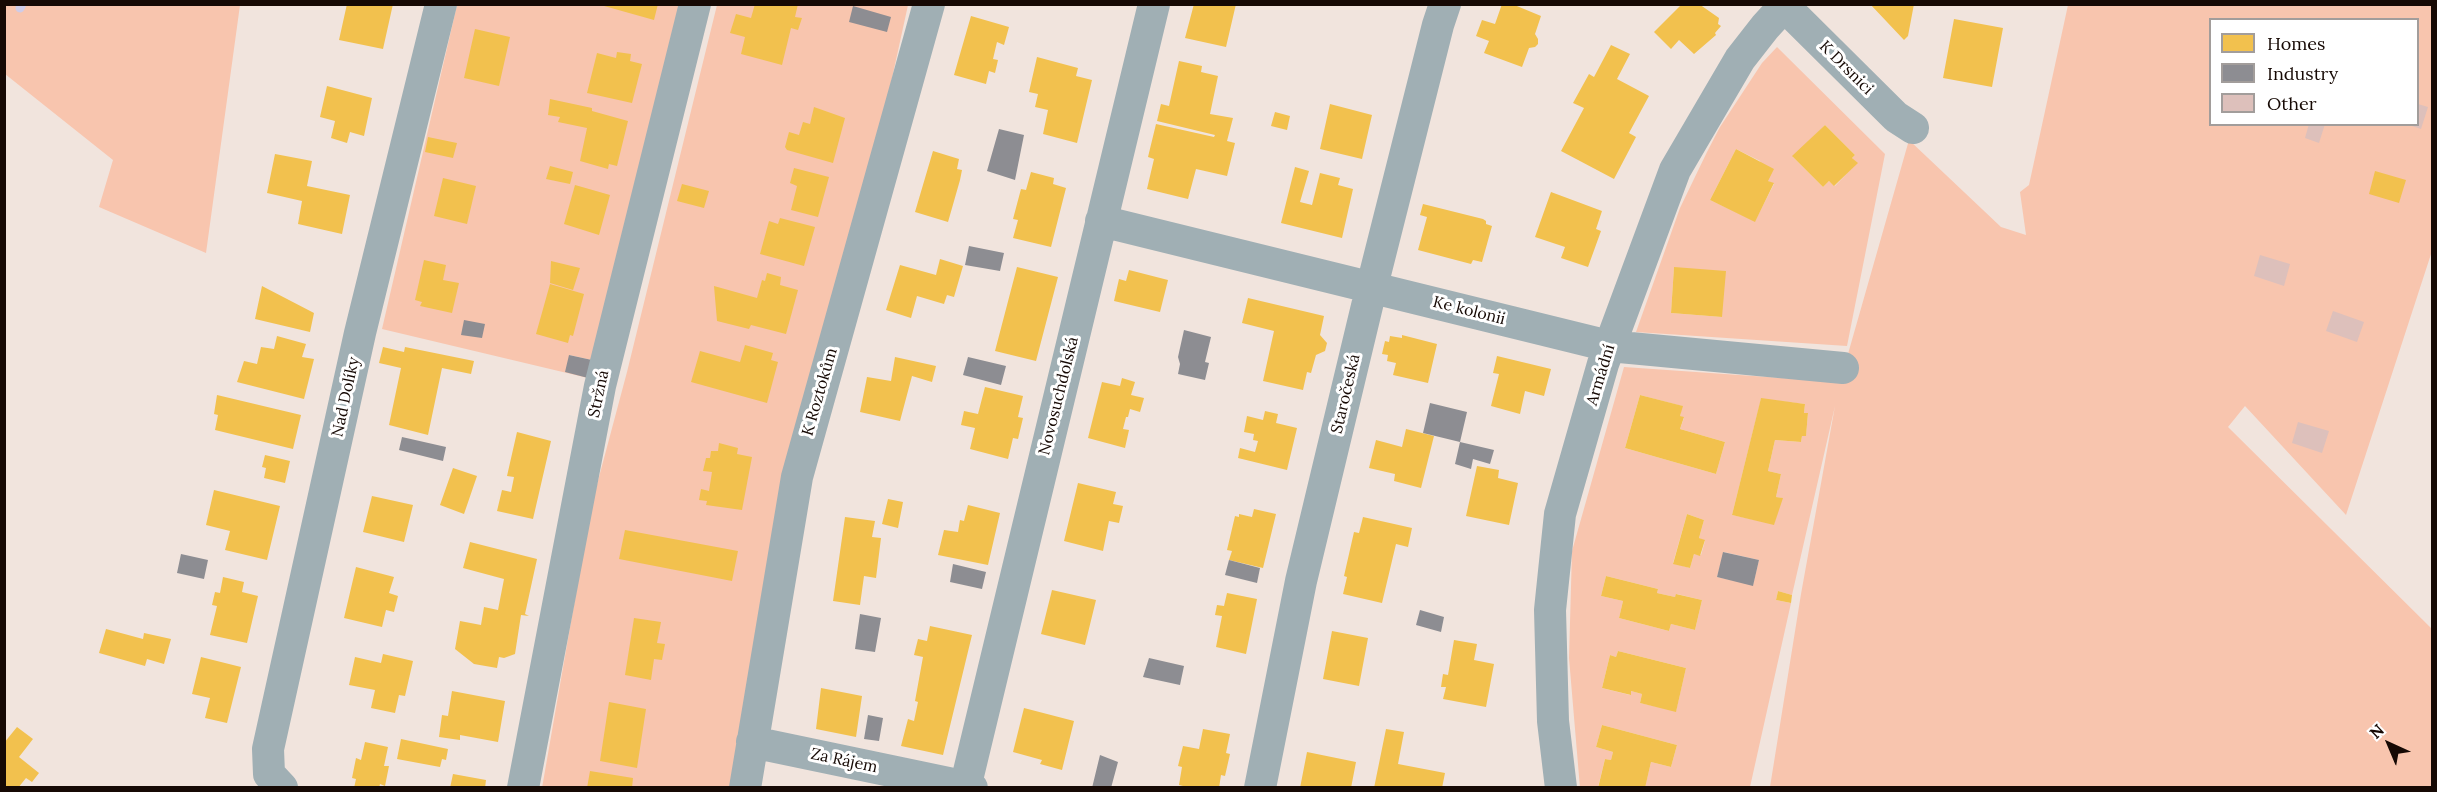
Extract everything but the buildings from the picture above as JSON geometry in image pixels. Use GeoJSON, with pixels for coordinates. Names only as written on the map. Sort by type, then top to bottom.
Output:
{"type":"FeatureCollection","features":[{"type":"Feature","properties":{"kind":"street","name":"Nad Dolíky"},"geometry":{"type":"LineString","coordinates":[[282,788],[269,774],[268,749],[360,333],[441,4]]}},
{"type":"Feature","properties":{"kind":"street","name":"Stržná"},"geometry":{"type":"LineString","coordinates":[[523,788],[600,386],[695,4]]}},
{"type":"Feature","properties":{"kind":"street","name":"K Roztokům"},"geometry":{"type":"LineString","coordinates":[[745,788],[797,477],[929,4]]}},
{"type":"Feature","properties":{"kind":"street","name":"Novosuchdolská"},"geometry":{"type":"LineString","coordinates":[[967,787],[1154,4]]}},
{"type":"Feature","properties":{"kind":"street","name":"Staročeská"},"geometry":{"type":"LineString","coordinates":[[1260,788],[1301,581],[1372,287],[1445,4]]}},
{"type":"Feature","properties":{"kind":"street","name":"K Drsnici"},"geometry":{"type":"LineString","coordinates":[[1784,5],[1896,117],[1912,128]]}},
{"type":"Feature","properties":{"kind":"street","name":"Armádní"},"geometry":{"type":"LineString","coordinates":[[1561,788],[1553,721],[1550,610],[1559,525],[1609,346],[1676,170],[1740,59],[1784,5]]}},
{"type":"Feature","properties":{"kind":"street","name":"Ke kolonii"},"geometry":{"type":"LineString","coordinates":[[1101,221],[1609,346],[1843,368]]}},
{"type":"Feature","properties":{"kind":"street","name":"Za Rájem"},"geometry":{"type":"LineString","coordinates":[[752,742],[967,787]]}},
{"type":"Feature","properties":{"kind":"shaded area"},"geometry":{"type":"Polygon","coordinates":[[[5,4],[240,5],[206,253],[99,207],[113,160],[5,74],[5,4]]]}},
{"type":"Feature","properties":{"kind":"shaded area"},"geometry":{"type":"Polygon","coordinates":[[[457,5],[680,5],[592,360],[569,355],[588,378],[382,329],[457,5]]]}},
{"type":"Feature","properties":{"kind":"shaded area"},"geometry":{"type":"Polygon","coordinates":[[[717,5],[908,5],[737,787],[542,788],[591,507],[627,372],[717,5]]]}},
{"type":"Feature","properties":{"kind":"shaded area"},"geometry":{"type":"Polygon","coordinates":[[[2068,5],[2432,5],[2432,251],[2346,515],[2245,406],[2228,427],[2432,629],[2432,787],[1770,787],[1801,594],[1835,406],[1792,595],[1778,591],[1776,600],[1791,603],[1750,787],[1645,787],[1651,762],[1671,767],[1677,745],[1602,725],[1596,747],[1613,752],[1611,760],[1605,759],[1598,787],[1580,788],[1569,658],[1572,551],[1624,367],[1840,382],[1909,140],[2001,227],[2026,235],[2020,192],[2029,185],[2068,5]],[[1640,395],[1625,448],[1716,474],[1725,442],[1680,429],[1684,418],[1680,416],[1682,406],[1640,395]],[[1761,399],[1732,515],[1774,524],[1782,498],[1776,497],[1781,474],[1768,471],[1775,440],[1801,442],[1802,436],[1806,435],[1808,414],[1804,413],[1805,404],[1761,399]],[[1687,514],[1673,563],[1690,568],[1694,554],[1701,555],[1705,541],[1699,538],[1704,520],[1687,514]],[[1724,552],[1717,577],[1753,585],[1759,560],[1724,552]],[[1606,576],[1601,596],[1623,601],[1619,618],[1669,631],[1671,624],[1695,630],[1702,600],[1677,594],[1675,597],[1657,593],[1658,589],[1606,576]],[[1618,651],[1616,657],[1610,655],[1602,688],[1630,695],[1631,691],[1642,694],[1640,703],[1676,711],[1686,668],[1618,651]]]}},
{"type":"Feature","properties":{"kind":"shaded area"},"geometry":{"type":"Polygon","coordinates":[[[1777,47],[1885,154],[1847,346],[1636,332],[1680,208],[1720,127],[1762,63],[1777,47]],[[1825,125],[1793,157],[1823,187],[1829,181],[1835,186],[1857,163],[1852,158],[1855,155],[1825,125]],[[1736,149],[1710,200],[1755,221],[1774,184],[1768,181],[1760,161],[1736,149]],[[1674,267],[1671,313],[1722,317],[1674,267]]]}},
{"type":"Feature","properties":{"kind":"waterway"},"geometry":{"type":"LineString","coordinates":[[20,8],[22,4]]}}]}
